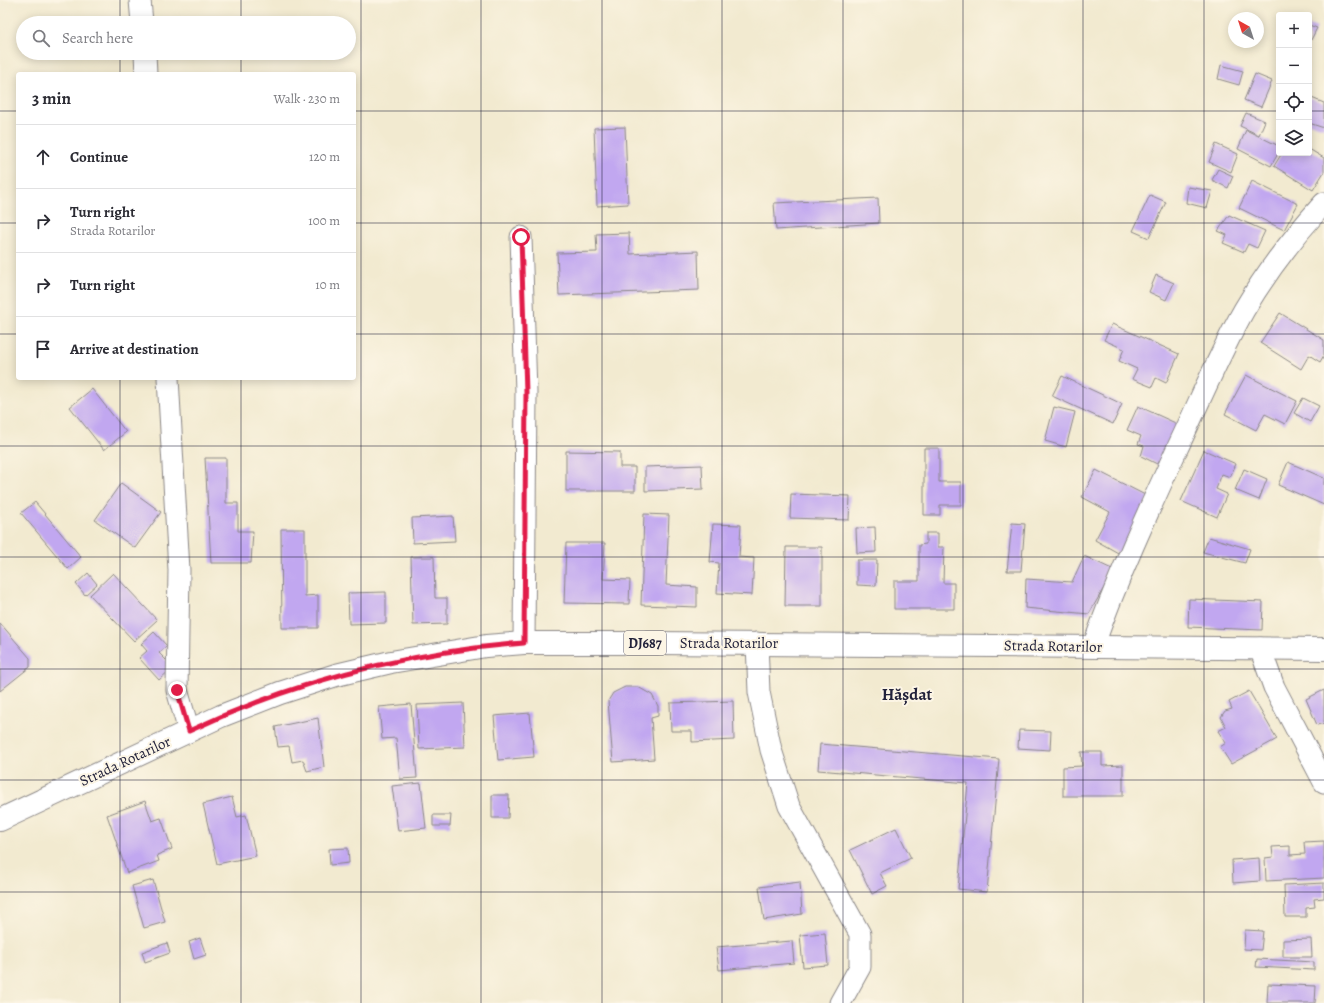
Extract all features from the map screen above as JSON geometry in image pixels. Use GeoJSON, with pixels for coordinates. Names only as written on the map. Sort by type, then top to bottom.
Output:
{"type":"FeatureCollection","features":[{"type":"Feature","properties":{"kind":"main road","name":"Strada Rotarilor"},"geometry":{"type":"LineString","coordinates":[[0,820],[221,716],[280,693],[336,675],[440,652],[524,643],[757,643],[1324,649]]}},
{"type":"Feature","properties":{"kind":"street"},"geometry":{"type":"LineString","coordinates":[[140,0],[141,16]]}},
{"type":"Feature","properties":{"kind":"street"},"geometry":{"type":"LineString","coordinates":[[145,60],[146,72]]}},
{"type":"Feature","properties":{"kind":"street"},"geometry":{"type":"LineString","coordinates":[[1093,647],[1106,608],[1143,523],[1238,322],[1264,280],[1296,234],[1324,203]]}},
{"type":"Feature","properties":{"kind":"street"},"geometry":{"type":"LineString","coordinates":[[521,237],[526,392],[524,643]]}},
{"type":"Feature","properties":{"kind":"street"},"geometry":{"type":"LineString","coordinates":[[168,380],[172,416],[179,570],[177,690],[189,731]]}},
{"type":"Feature","properties":{"kind":"street"},"geometry":{"type":"LineString","coordinates":[[757,643],[759,692],[771,750],[789,806],[860,934],[860,967],[840,1003]]}},
{"type":"Feature","properties":{"kind":"street"},"geometry":{"type":"LineString","coordinates":[[1260,648],[1274,687],[1324,782]]}},
{"type":"Feature","properties":{"kind":"building"},"geometry":{"type":"Polygon","coordinates":[[[1312,26],[1317,28],[1312,38],[1312,26]]]}},
{"type":"Feature","properties":{"kind":"building"},"geometry":{"type":"Polygon","coordinates":[[[1221,65],[1243,71],[1239,85],[1218,79],[1221,65]]]}},
{"type":"Feature","properties":{"kind":"building"},"geometry":{"type":"Polygon","coordinates":[[[1255,74],[1272,81],[1261,107],[1244,100],[1255,74]]]}},
{"type":"Feature","properties":{"kind":"building"},"geometry":{"type":"Polygon","coordinates":[[[1312,98],[1324,103],[1324,128],[1312,124],[1312,98]]]}},
{"type":"Feature","properties":{"kind":"building"},"geometry":{"type":"Polygon","coordinates":[[[1246,113],[1265,121],[1259,135],[1240,126],[1246,113]]]}},
{"type":"Feature","properties":{"kind":"building"},"geometry":{"type":"Polygon","coordinates":[[[625,127],[628,204],[597,206],[594,128],[625,127]]]}},
{"type":"Feature","properties":{"kind":"building"},"geometry":{"type":"Polygon","coordinates":[[[1246,130],[1276,145],[1277,156],[1271,166],[1238,149],[1246,130]]]}},
{"type":"Feature","properties":{"kind":"building"},"geometry":{"type":"Polygon","coordinates":[[[1216,144],[1238,154],[1231,172],[1209,162],[1216,144]]]}},
{"type":"Feature","properties":{"kind":"building"},"geometry":{"type":"Polygon","coordinates":[[[1312,151],[1324,158],[1324,172],[1313,190],[1274,166],[1280,156],[1312,156],[1312,151]]]}},
{"type":"Feature","properties":{"kind":"building"},"geometry":{"type":"Polygon","coordinates":[[[1218,169],[1233,176],[1228,188],[1212,180],[1218,169]]]}},
{"type":"Feature","properties":{"kind":"building"},"geometry":{"type":"Polygon","coordinates":[[[1252,181],[1298,204],[1284,230],[1239,208],[1252,181]]]}},
{"type":"Feature","properties":{"kind":"building"},"geometry":{"type":"Polygon","coordinates":[[[1188,187],[1212,191],[1207,208],[1186,203],[1188,187]]]}},
{"type":"Feature","properties":{"kind":"building"},"geometry":{"type":"Polygon","coordinates":[[[1150,195],[1166,202],[1149,238],[1133,231],[1150,195]]]}},
{"type":"Feature","properties":{"kind":"building"},"geometry":{"type":"Polygon","coordinates":[[[878,198],[879,223],[776,230],[774,203],[878,198]]]}},
{"type":"Feature","properties":{"kind":"building"},"geometry":{"type":"Polygon","coordinates":[[[1229,215],[1265,231],[1257,248],[1248,244],[1244,252],[1223,243],[1227,235],[1218,231],[1229,215]]]}},
{"type":"Feature","properties":{"kind":"building"},"geometry":{"type":"Polygon","coordinates":[[[629,233],[630,254],[698,251],[699,290],[559,295],[557,253],[597,252],[596,234],[629,233]]]}},
{"type":"Feature","properties":{"kind":"building"},"geometry":{"type":"Polygon","coordinates":[[[1156,275],[1174,283],[1166,300],[1149,292],[1156,275]]]}},
{"type":"Feature","properties":{"kind":"building"},"geometry":{"type":"Polygon","coordinates":[[[1280,313],[1324,340],[1324,355],[1320,362],[1309,355],[1301,369],[1260,343],[1280,313]]]}},
{"type":"Feature","properties":{"kind":"building"},"geometry":{"type":"Polygon","coordinates":[[[1112,324],[1179,354],[1166,383],[1156,378],[1152,387],[1132,379],[1137,369],[1119,361],[1124,349],[1104,340],[1112,324]]]}},
{"type":"Feature","properties":{"kind":"building"},"geometry":{"type":"Polygon","coordinates":[[[1246,375],[1297,401],[1285,424],[1265,414],[1256,430],[1225,414],[1246,375]]]}},
{"type":"Feature","properties":{"kind":"building"},"geometry":{"type":"Polygon","coordinates":[[[1062,376],[1122,404],[1113,424],[1052,396],[1062,376]]]}},
{"type":"Feature","properties":{"kind":"building"},"geometry":{"type":"Polygon","coordinates":[[[92,389],[126,432],[104,450],[70,407],[92,389]]]}},
{"type":"Feature","properties":{"kind":"building"},"geometry":{"type":"Polygon","coordinates":[[[1303,398],[1319,406],[1310,422],[1294,413],[1303,398]]]}},
{"type":"Feature","properties":{"kind":"building"},"geometry":{"type":"Polygon","coordinates":[[[1138,406],[1182,426],[1163,467],[1141,456],[1144,446],[1138,444],[1141,436],[1127,430],[1138,406]]]}},
{"type":"Feature","properties":{"kind":"building"},"geometry":{"type":"Polygon","coordinates":[[[1054,407],[1075,412],[1066,447],[1045,441],[1054,407]]]}},
{"type":"Feature","properties":{"kind":"building"},"geometry":{"type":"Polygon","coordinates":[[[924,448],[939,448],[939,482],[961,482],[961,505],[940,505],[940,515],[924,515],[924,448]]]}},
{"type":"Feature","properties":{"kind":"building"},"geometry":{"type":"Polygon","coordinates":[[[1204,450],[1236,464],[1230,477],[1222,474],[1216,489],[1227,494],[1217,517],[1181,501],[1204,450]]]}},
{"type":"Feature","properties":{"kind":"building"},"geometry":{"type":"Polygon","coordinates":[[[566,451],[620,452],[620,467],[635,467],[635,491],[566,491],[566,451]]]}},
{"type":"Feature","properties":{"kind":"building"},"geometry":{"type":"Polygon","coordinates":[[[205,458],[226,458],[226,503],[238,503],[238,531],[253,531],[251,563],[211,563],[205,458]]]}},
{"type":"Feature","properties":{"kind":"building"},"geometry":{"type":"Polygon","coordinates":[[[1288,462],[1324,478],[1324,505],[1278,485],[1288,462]]]}},
{"type":"Feature","properties":{"kind":"building"},"geometry":{"type":"Polygon","coordinates":[[[702,465],[703,489],[645,491],[645,467],[702,465]]]}},
{"type":"Feature","properties":{"kind":"building"},"geometry":{"type":"Polygon","coordinates":[[[1244,469],[1267,479],[1259,500],[1235,490],[1244,469]]]}},
{"type":"Feature","properties":{"kind":"building"},"geometry":{"type":"Polygon","coordinates":[[[1096,470],[1149,497],[1120,554],[1095,540],[1110,512],[1082,497],[1096,470]]]}},
{"type":"Feature","properties":{"kind":"building"},"geometry":{"type":"Polygon","coordinates":[[[121,483],[161,512],[135,548],[95,520],[121,483]]]}},
{"type":"Feature","properties":{"kind":"building"},"geometry":{"type":"Polygon","coordinates":[[[791,494],[850,496],[849,520],[790,518],[791,494]]]}},
{"type":"Feature","properties":{"kind":"building"},"geometry":{"type":"Polygon","coordinates":[[[35,502],[81,557],[68,569],[21,513],[35,502]]]}},
{"type":"Feature","properties":{"kind":"building"},"geometry":{"type":"Polygon","coordinates":[[[644,514],[669,515],[666,585],[697,587],[697,607],[641,605],[644,514]]]}},
{"type":"Feature","properties":{"kind":"building"},"geometry":{"type":"Polygon","coordinates":[[[453,516],[455,541],[413,543],[412,518],[453,516]]]}},
{"type":"Feature","properties":{"kind":"building"},"geometry":{"type":"Polygon","coordinates":[[[1012,523],[1025,524],[1021,571],[1007,571],[1012,523]]]}},
{"type":"Feature","properties":{"kind":"building"},"geometry":{"type":"Polygon","coordinates":[[[713,524],[741,525],[739,557],[754,558],[752,595],[717,593],[719,563],[710,562],[713,524]]]}},
{"type":"Feature","properties":{"kind":"building"},"geometry":{"type":"Polygon","coordinates":[[[875,527],[876,552],[857,553],[856,528],[875,527]]]}},
{"type":"Feature","properties":{"kind":"building"},"geometry":{"type":"Polygon","coordinates":[[[281,529],[305,529],[305,596],[318,595],[318,628],[282,628],[281,529]]]}},
{"type":"Feature","properties":{"kind":"building"},"geometry":{"type":"Polygon","coordinates":[[[926,533],[938,533],[938,547],[944,547],[943,583],[954,583],[954,609],[894,609],[894,581],[919,581],[919,545],[926,544],[926,533]]]}},
{"type":"Feature","properties":{"kind":"building"},"geometry":{"type":"Polygon","coordinates":[[[1209,537],[1250,549],[1245,563],[1203,552],[1209,537]]]}},
{"type":"Feature","properties":{"kind":"building"},"geometry":{"type":"Polygon","coordinates":[[[566,543],[605,543],[603,579],[630,580],[629,604],[564,603],[566,543]]]}},
{"type":"Feature","properties":{"kind":"building"},"geometry":{"type":"Polygon","coordinates":[[[786,547],[822,547],[822,606],[785,606],[786,547]]]}},
{"type":"Feature","properties":{"kind":"building"},"geometry":{"type":"Polygon","coordinates":[[[1084,556],[1114,570],[1089,614],[1025,608],[1026,579],[1072,582],[1084,556]]]}},
{"type":"Feature","properties":{"kind":"building"},"geometry":{"type":"Polygon","coordinates":[[[411,557],[434,557],[435,598],[447,598],[447,624],[413,625],[411,557]]]}},
{"type":"Feature","properties":{"kind":"building"},"geometry":{"type":"Polygon","coordinates":[[[857,560],[877,560],[876,586],[857,585],[857,560]]]}},
{"type":"Feature","properties":{"kind":"building"},"geometry":{"type":"Polygon","coordinates":[[[88,573],[97,584],[85,595],[76,584],[88,573]]]}},
{"type":"Feature","properties":{"kind":"building"},"geometry":{"type":"Polygon","coordinates":[[[113,573],[157,620],[134,641],[90,595],[113,573]]]}},
{"type":"Feature","properties":{"kind":"building"},"geometry":{"type":"Polygon","coordinates":[[[386,592],[386,623],[349,624],[348,593],[386,592]]]}},
{"type":"Feature","properties":{"kind":"building"},"geometry":{"type":"Polygon","coordinates":[[[1189,599],[1263,602],[1262,630],[1188,627],[1189,599]]]}},
{"type":"Feature","properties":{"kind":"building"},"geometry":{"type":"Polygon","coordinates":[[[0,623],[30,658],[30,667],[0,691],[0,623]]]}},
{"type":"Feature","properties":{"kind":"building"},"geometry":{"type":"Polygon","coordinates":[[[154,632],[167,646],[159,653],[173,667],[159,680],[139,658],[147,651],[141,644],[154,632]]]}},
{"type":"Feature","properties":{"kind":"building"},"geometry":{"type":"Polygon","coordinates":[[[625,687],[638,687],[652,695],[658,706],[658,716],[651,718],[654,759],[613,762],[608,701],[613,693],[625,687]]]}},
{"type":"Feature","properties":{"kind":"building"},"geometry":{"type":"Polygon","coordinates":[[[1324,690],[1324,723],[1317,725],[1306,699],[1324,690]]]}},
{"type":"Feature","properties":{"kind":"building"},"geometry":{"type":"Polygon","coordinates":[[[1249,691],[1277,739],[1231,764],[1220,747],[1226,743],[1218,731],[1226,727],[1221,717],[1225,711],[1232,709],[1229,702],[1249,691]]]}},
{"type":"Feature","properties":{"kind":"building"},"geometry":{"type":"Polygon","coordinates":[[[733,701],[734,740],[692,742],[692,731],[671,731],[670,703],[733,701]]]}},
{"type":"Feature","properties":{"kind":"building"},"geometry":{"type":"Polygon","coordinates":[[[463,703],[465,747],[419,749],[417,705],[463,703]]]}},
{"type":"Feature","properties":{"kind":"building"},"geometry":{"type":"Polygon","coordinates":[[[411,704],[417,778],[400,779],[396,738],[382,739],[379,707],[411,704]]]}},
{"type":"Feature","properties":{"kind":"building"},"geometry":{"type":"Polygon","coordinates":[[[530,713],[534,757],[498,760],[494,716],[530,713]]]}},
{"type":"Feature","properties":{"kind":"building"},"geometry":{"type":"Polygon","coordinates":[[[318,718],[324,767],[307,771],[303,760],[292,762],[289,746],[278,747],[275,727],[318,718]]]}},
{"type":"Feature","properties":{"kind":"building"},"geometry":{"type":"Polygon","coordinates":[[[1019,730],[1051,731],[1050,750],[1018,748],[1019,730]]]}},
{"type":"Feature","properties":{"kind":"building"},"geometry":{"type":"Polygon","coordinates":[[[820,744],[999,759],[987,892],[958,889],[968,783],[818,770],[820,744]]]}},
{"type":"Feature","properties":{"kind":"building"},"geometry":{"type":"Polygon","coordinates":[[[1081,752],[1102,752],[1102,766],[1123,765],[1123,796],[1063,796],[1063,767],[1082,766],[1081,752]]]}},
{"type":"Feature","properties":{"kind":"building"},"geometry":{"type":"Polygon","coordinates":[[[421,783],[426,828],[398,831],[392,786],[421,783]]]}},
{"type":"Feature","properties":{"kind":"building"},"geometry":{"type":"Polygon","coordinates":[[[492,795],[509,795],[508,818],[492,818],[492,795]]]}},
{"type":"Feature","properties":{"kind":"building"},"geometry":{"type":"Polygon","coordinates":[[[232,797],[237,817],[246,815],[256,856],[217,864],[203,804],[232,797]]]}},
{"type":"Feature","properties":{"kind":"building"},"geometry":{"type":"Polygon","coordinates":[[[145,801],[152,821],[161,818],[172,849],[157,855],[159,861],[127,873],[107,815],[145,801]]]}},
{"type":"Feature","properties":{"kind":"building"},"geometry":{"type":"Polygon","coordinates":[[[433,815],[451,815],[450,826],[433,826],[433,815]]]}},
{"type":"Feature","properties":{"kind":"building"},"geometry":{"type":"Polygon","coordinates":[[[896,828],[911,858],[880,873],[887,886],[872,894],[850,850],[896,828]]]}},
{"type":"Feature","properties":{"kind":"building"},"geometry":{"type":"Polygon","coordinates":[[[1324,841],[1324,878],[1266,881],[1265,858],[1273,857],[1272,847],[1290,846],[1290,855],[1305,854],[1304,842],[1324,841]]]}},
{"type":"Feature","properties":{"kind":"building"},"geometry":{"type":"Polygon","coordinates":[[[348,848],[349,863],[330,865],[329,849],[348,848]]]}},
{"type":"Feature","properties":{"kind":"building"},"geometry":{"type":"Polygon","coordinates":[[[1259,858],[1260,881],[1233,883],[1232,860],[1259,858]]]}},
{"type":"Feature","properties":{"kind":"building"},"geometry":{"type":"Polygon","coordinates":[[[153,880],[165,922],[144,928],[132,886],[153,880]]]}},
{"type":"Feature","properties":{"kind":"building"},"geometry":{"type":"Polygon","coordinates":[[[800,882],[802,914],[764,920],[759,887],[800,882]]]}},
{"type":"Feature","properties":{"kind":"building"},"geometry":{"type":"Polygon","coordinates":[[[1324,883],[1324,898],[1314,899],[1315,907],[1306,908],[1306,917],[1285,917],[1284,885],[1324,883]]]}},
{"type":"Feature","properties":{"kind":"building"},"geometry":{"type":"Polygon","coordinates":[[[1245,930],[1263,931],[1261,950],[1244,949],[1245,930]]]}},
{"type":"Feature","properties":{"kind":"building"},"geometry":{"type":"Polygon","coordinates":[[[825,933],[828,965],[803,967],[800,935],[825,933]]]}},
{"type":"Feature","properties":{"kind":"building"},"geometry":{"type":"Polygon","coordinates":[[[200,938],[206,955],[194,959],[189,942],[200,938]]]}},
{"type":"Feature","properties":{"kind":"building"},"geometry":{"type":"Polygon","coordinates":[[[1311,939],[1312,957],[1283,957],[1283,940],[1311,939]]]}},
{"type":"Feature","properties":{"kind":"building"},"geometry":{"type":"Polygon","coordinates":[[[792,941],[794,963],[719,970],[716,947],[792,941]]]}},
{"type":"Feature","properties":{"kind":"building"},"geometry":{"type":"Polygon","coordinates":[[[167,943],[170,953],[145,962],[142,952],[167,943]]]}},
{"type":"Feature","properties":{"kind":"building"},"geometry":{"type":"Polygon","coordinates":[[[1257,959],[1314,962],[1314,970],[1256,967],[1257,959]]]}},
{"type":"Feature","properties":{"kind":"building"},"geometry":{"type":"Polygon","coordinates":[[[1268,984],[1316,986],[1315,1003],[1267,1003],[1268,984]]]}},
{"type":"Feature","properties":{"kind":"district","name":"Hășdat"},"geometry":{"type":"Point","coordinates":[907,694]}},
{"type":"Feature","properties":{"kind":"route"},"geometry":{"type":"LineString","coordinates":[[177,690],[189,731],[221,716],[280,693],[336,675],[440,652],[524,643],[526,392],[521,237]]}}]}
